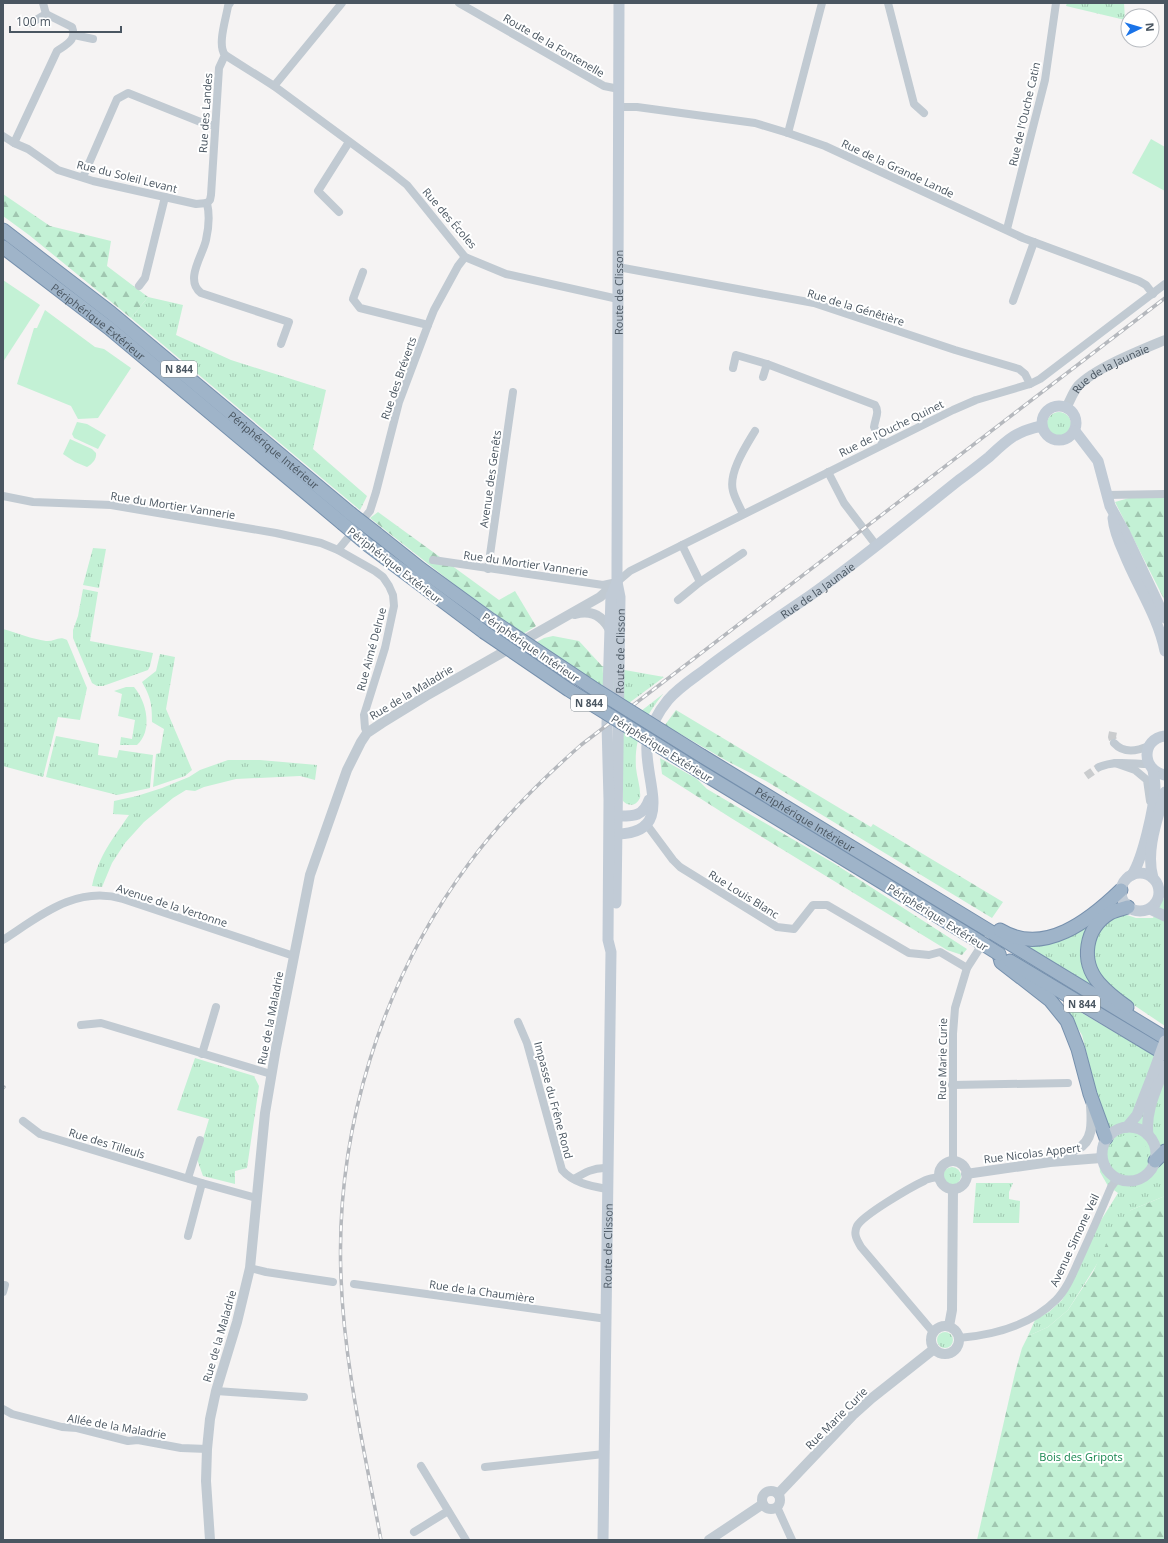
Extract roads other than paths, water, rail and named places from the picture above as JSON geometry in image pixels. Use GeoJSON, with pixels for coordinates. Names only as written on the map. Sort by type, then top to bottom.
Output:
{"type":"FeatureCollection","features":[{"type":"Feature","properties":{"kind":"highway","name":"Périphérique Intérieur"},"geometry":{"type":"LineString","coordinates":[[3,230],[111,313],[376,534],[491,620],[593,688],[702,756],[949,907],[980,922],[1002,935]]}},
{"type":"Feature","properties":{"kind":"highway","name":"Périphérique Extérieur"},"geometry":{"type":"LineString","coordinates":[[3,247],[103,324],[368,545],[484,632],[569,690],[696,769],[1165,1054]]}},
{"type":"Feature","properties":{"kind":"highway"},"geometry":{"type":"LineString","coordinates":[[1002,935],[1026,939],[1042,939],[1059,935],[1071,929],[1100,908],[1121,890]]}},
{"type":"Feature","properties":{"kind":"highway"},"geometry":{"type":"LineString","coordinates":[[1128,907],[1112,912],[1092,932],[1088,944],[1088,959],[1090,968],[1098,982],[1118,1000],[1137,1014],[1142,1024]]}},
{"type":"Feature","properties":{"kind":"highway","name":"N 844"},"geometry":{"type":"LineString","coordinates":[[1002,935],[1165,1040]]}},
{"type":"Feature","properties":{"kind":"highway"},"geometry":{"type":"LineString","coordinates":[[999,954],[1001,962],[1050,1000],[1067,1021],[1078,1049],[1090,1094],[1106,1138]]}},
{"type":"Feature","properties":{"kind":"highway"},"geometry":{"type":"LineString","coordinates":[[1155,1161],[1165,1151]]}},
{"type":"Feature","properties":{"kind":"main road","name":"Route de Clisson"},"geometry":{"type":"LineString","coordinates":[[614,828],[620,597],[617,582],[619,3]]}},
{"type":"Feature","properties":{"kind":"main road"},"geometry":{"type":"LineString","coordinates":[[1058,406],[1066,408],[1072,413],[1076,420],[1075,431],[1067,439],[1057,440],[1047,436],[1042,426],[1043,418],[1047,411],[1058,406]]}},
{"type":"Feature","properties":{"kind":"main road","name":"Rue de la Jaunaie"},"geometry":{"type":"LineString","coordinates":[[647,825],[654,812],[647,755],[648,736],[658,716],[668,701],[678,690],[745,639],[812,594],[988,458],[1008,439],[1017,434],[1042,426]]}},
{"type":"Feature","properties":{"kind":"main road"},"geometry":{"type":"LineString","coordinates":[[1075,431],[1098,461],[1112,511],[1125,533],[1164,615]]}},
{"type":"Feature","properties":{"kind":"main road"},"geometry":{"type":"LineString","coordinates":[[1112,511],[1113,526],[1123,553],[1158,625],[1165,651]]}},
{"type":"Feature","properties":{"kind":"main road","name":"Route de Clisson"},"geometry":{"type":"LineString","coordinates":[[603,1540],[611,952],[615,940],[612,753],[608,747],[611,596],[617,582]]}},
{"type":"Feature","properties":{"kind":"main road"},"geometry":{"type":"LineString","coordinates":[[1132,875],[1144,842],[1151,814],[1155,786],[1147,755],[1149,746],[1154,740],[1164,733]]}},
{"type":"Feature","properties":{"kind":"main road"},"geometry":{"type":"LineString","coordinates":[[1151,767],[1165,775]]}},
{"type":"Feature","properties":{"kind":"main road","name":"Rue de la Jaunaie"},"geometry":{"type":"LineString","coordinates":[[647,825],[645,815],[650,809],[649,794],[651,788]]}},
{"type":"Feature","properties":{"kind":"main road"},"geometry":{"type":"LineString","coordinates":[[1153,878],[1143,873],[1132,875],[1126,879],[1121,890],[1122,900],[1128,907],[1139,911],[1150,908],[1155,903],[1162,900],[1158,886],[1153,878],[1151,850],[1165,792]]}},
{"type":"Feature","properties":{"kind":"main road","name":"Rue de la Jaunaie"},"geometry":{"type":"LineString","coordinates":[[614,828],[644,810],[649,800]]}},
{"type":"Feature","properties":{"kind":"main road"},"geometry":{"type":"LineString","coordinates":[[614,828],[626,834],[637,831],[647,825]]}},
{"type":"Feature","properties":{"kind":"main road"},"geometry":{"type":"LineString","coordinates":[[1150,908],[1165,916]]}},
{"type":"Feature","properties":{"kind":"main road"},"geometry":{"type":"LineString","coordinates":[[1148,1135],[1147,1123],[1149,1110],[1165,1040]]}},
{"type":"Feature","properties":{"kind":"main road"},"geometry":{"type":"LineString","coordinates":[[1127,1127],[1137,1115],[1157,1076],[1165,1066]]}},
{"type":"Feature","properties":{"kind":"main road"},"geometry":{"type":"LineString","coordinates":[[1127,1127],[1139,1128],[1148,1135],[1152,1139],[1156,1150],[1155,1161],[1151,1170],[1143,1178],[1127,1182],[1117,1179],[1105,1168],[1101,1158],[1101,1151],[1106,1138],[1115,1130],[1127,1127]]}},
{"type":"Feature","properties":{"kind":"street"},"geometry":{"type":"LineString","coordinates":[[14,143],[57,51],[70,43],[74,35],[72,27],[46,14],[43,3]]}},
{"type":"Feature","properties":{"kind":"street"},"geometry":{"type":"LineString","coordinates":[[274,86],[342,3]]}},
{"type":"Feature","properties":{"kind":"street","name":"Route de la Fontenelle"},"geometry":{"type":"LineString","coordinates":[[459,3],[604,86],[619,89]]}},
{"type":"Feature","properties":{"kind":"street"},"geometry":{"type":"LineString","coordinates":[[788,133],[822,3]]}},
{"type":"Feature","properties":{"kind":"street"},"geometry":{"type":"LineString","coordinates":[[888,3],[914,104],[924,113]]}},
{"type":"Feature","properties":{"kind":"street","name":"Rue de l'Ouche Catin"},"geometry":{"type":"LineString","coordinates":[[1007,229],[1045,80],[1056,3]]}},
{"type":"Feature","properties":{"kind":"street","name":"Rue des Landes"},"geometry":{"type":"LineString","coordinates":[[207,203],[210,200],[211,195],[219,68],[225,55],[221,47],[227,4]]}},
{"type":"Feature","properties":{"kind":"street"},"geometry":{"type":"LineString","coordinates":[[31,23],[46,14]]}},
{"type":"Feature","properties":{"kind":"street"},"geometry":{"type":"LineString","coordinates":[[74,35],[93,39]]}},
{"type":"Feature","properties":{"kind":"street","name":"Rue des Écoles"},"geometry":{"type":"LineString","coordinates":[[225,55],[274,86],[407,185],[465,257],[506,274],[618,299]]}},
{"type":"Feature","properties":{"kind":"street"},"geometry":{"type":"LineString","coordinates":[[83,178],[117,99],[128,93],[208,125],[215,125]]}},
{"type":"Feature","properties":{"kind":"street","name":"Rue de la Grande Lande"},"geometry":{"type":"LineString","coordinates":[[618,107],[637,107],[755,123],[788,133],[825,146],[1034,242],[1139,281],[1146,285],[1153,294]]}},
{"type":"Feature","properties":{"kind":"street","name":"Rue du Soleil Levant"},"geometry":{"type":"LineString","coordinates":[[3,136],[28,149],[52,167],[83,178],[196,204],[207,203]]}},
{"type":"Feature","properties":{"kind":"street"},"geometry":{"type":"LineString","coordinates":[[339,212],[318,191],[349,142]]}},
{"type":"Feature","properties":{"kind":"street"},"geometry":{"type":"LineString","coordinates":[[139,286],[146,278],[165,197]]}},
{"type":"Feature","properties":{"kind":"street"},"geometry":{"type":"LineString","coordinates":[[207,203],[210,217],[209,226],[204,249],[195,272],[194,278],[196,286],[201,293],[289,322],[281,344]]}},
{"type":"Feature","properties":{"kind":"street"},"geometry":{"type":"LineString","coordinates":[[1014,301],[1034,242]]}},
{"type":"Feature","properties":{"kind":"street","name":"Rue des Bréverts"},"geometry":{"type":"LineString","coordinates":[[338,550],[370,511],[399,402],[437,304],[458,266],[465,257]]}},
{"type":"Feature","properties":{"kind":"street","name":"Rue de la Génêtière"},"geometry":{"type":"LineString","coordinates":[[618,267],[814,303],[955,350],[1019,369],[1025,374],[1030,384]]}},
{"type":"Feature","properties":{"kind":"street"},"geometry":{"type":"LineString","coordinates":[[363,272],[353,299],[360,308],[428,325]]}},
{"type":"Feature","properties":{"kind":"street","name":"Rue de l'Ouche Quinet"},"geometry":{"type":"LineString","coordinates":[[617,582],[630,571],[883,444],[976,400],[1030,384],[1051,372],[1165,284]]}},
{"type":"Feature","properties":{"kind":"street","name":"Rue de la Jaunaie"},"geometry":{"type":"LineString","coordinates":[[1066,408],[1075,389],[1087,379],[1130,355],[1165,340]]}},
{"type":"Feature","properties":{"kind":"street"},"geometry":{"type":"LineString","coordinates":[[733,368],[736,355],[767,364],[875,405],[878,409],[878,413],[874,427],[883,444]]}},
{"type":"Feature","properties":{"kind":"street"},"geometry":{"type":"LineString","coordinates":[[764,376],[767,364]]}},
{"type":"Feature","properties":{"kind":"street","name":"Avenue des Genêts"},"geometry":{"type":"LineString","coordinates":[[488,569],[513,392]]}},
{"type":"Feature","properties":{"kind":"street"},"geometry":{"type":"LineString","coordinates":[[743,514],[732,491],[733,476],[743,450],[755,431]]}},
{"type":"Feature","properties":{"kind":"street"},"geometry":{"type":"LineString","coordinates":[[828,472],[844,503],[876,545]]}},
{"type":"Feature","properties":{"kind":"street"},"geometry":{"type":"LineString","coordinates":[[1107,495],[1165,494]]}},
{"type":"Feature","properties":{"kind":"street","name":"Rue du Mortier Vannerie"},"geometry":{"type":"LineString","coordinates":[[3,496],[34,502],[111,505],[276,533],[321,543],[338,550]]}},
{"type":"Feature","properties":{"kind":"street"},"geometry":{"type":"LineString","coordinates":[[682,546],[700,582]]}},
{"type":"Feature","properties":{"kind":"street","name":"Rue Aimé Delrue"},"geometry":{"type":"LineString","coordinates":[[338,550],[383,577],[393,595],[394,606],[385,648],[364,715],[364,728],[367,733]]}},
{"type":"Feature","properties":{"kind":"street"},"geometry":{"type":"LineString","coordinates":[[678,600],[700,582],[743,553]]}},
{"type":"Feature","properties":{"kind":"street","name":"Rue du Mortier Vannerie"},"geometry":{"type":"LineString","coordinates":[[433,560],[603,585],[617,582]]}},
{"type":"Feature","properties":{"kind":"street","name":"Rue de la Maladrie"},"geometry":{"type":"LineString","coordinates":[[210,1540],[206,1481],[206,1449],[210,1419],[216,1391],[237,1322],[250,1268],[265,1113],[310,875],[327,823],[347,770],[367,733],[403,710],[600,597],[617,582]]}},
{"type":"Feature","properties":{"kind":"street"},"geometry":{"type":"LineString","coordinates":[[1139,587],[1164,615]]}},
{"type":"Feature","properties":{"kind":"street","name":"Rue de la Maladrie"},"geometry":{"type":"LineString","coordinates":[[562,619],[580,613],[594,614],[604,621],[611,632]]}},
{"type":"Feature","properties":{"kind":"street"},"geometry":{"type":"LineString","coordinates":[[1114,742],[1122,749],[1127,750],[1136,751],[1149,746]]}},
{"type":"Feature","properties":{"kind":"street"},"geometry":{"type":"LineString","coordinates":[[1099,767],[1124,761],[1151,767]]}},
{"type":"Feature","properties":{"kind":"street"},"geometry":{"type":"LineString","coordinates":[[1115,763],[1135,770],[1147,780],[1151,814]]}},
{"type":"Feature","properties":{"kind":"street","name":"Rue Louis Blanc"},"geometry":{"type":"LineString","coordinates":[[647,825],[680,867],[777,927],[794,929],[813,905],[827,905],[909,953],[929,955],[940,952],[967,968]]}},
{"type":"Feature","properties":{"kind":"street","name":"Avenue de la Vertonne"},"geometry":{"type":"LineString","coordinates":[[3,940],[50,910],[77,898],[96,895],[123,899],[294,956]]}},
{"type":"Feature","properties":{"kind":"street","name":"Rue Marie Curie"},"geometry":{"type":"LineString","coordinates":[[953,1162],[952,1034],[955,1008],[967,968],[985,940]]}},
{"type":"Feature","properties":{"kind":"street"},"geometry":{"type":"LineString","coordinates":[[202,1054],[216,1007]]}},
{"type":"Feature","properties":{"kind":"street","name":"Impasse du Frêne Rond"},"geometry":{"type":"LineString","coordinates":[[518,1022],[527,1043],[560,1164],[565,1173],[580,1183],[607,1188]]}},
{"type":"Feature","properties":{"kind":"street"},"geometry":{"type":"LineString","coordinates":[[81,1025],[101,1023],[272,1074]]}},
{"type":"Feature","properties":{"kind":"street"},"geometry":{"type":"LineString","coordinates":[[952,1085],[1068,1083]]}},
{"type":"Feature","properties":{"kind":"street"},"geometry":{"type":"LineString","coordinates":[[1050,1162],[1057,1157],[1078,1148],[1090,1135],[1092,1126],[1090,1094]]}},
{"type":"Feature","properties":{"kind":"street","name":"Rue des Tilleuls"},"geometry":{"type":"LineString","coordinates":[[23,1121],[40,1134],[256,1198]]}},
{"type":"Feature","properties":{"kind":"street"},"geometry":{"type":"LineString","coordinates":[[188,1178],[200,1140]]}},
{"type":"Feature","properties":{"kind":"street","name":"Rue Nicolas Appert"},"geometry":{"type":"LineString","coordinates":[[966,1174],[1050,1162],[1101,1158]]}},
{"type":"Feature","properties":{"kind":"street"},"geometry":{"type":"LineString","coordinates":[[953,1162],[961,1165],[966,1174],[964,1184],[959,1188],[953,1189],[944,1186],[939,1177],[942,1167],[947,1163],[953,1162]]}},
{"type":"Feature","properties":{"kind":"street"},"geometry":{"type":"LineString","coordinates":[[574,1179],[590,1170],[607,1168]]}},
{"type":"Feature","properties":{"kind":"street"},"geometry":{"type":"LineString","coordinates":[[933,1332],[861,1247],[855,1235],[858,1225],[890,1200],[925,1180],[939,1177]]}},
{"type":"Feature","properties":{"kind":"street","name":"Avenue Simone Veil"},"geometry":{"type":"LineString","coordinates":[[958,1338],[985,1335],[1014,1327],[1031,1320],[1056,1300],[1064,1290],[1073,1273],[1111,1187],[1117,1179]]}},
{"type":"Feature","properties":{"kind":"street"},"geometry":{"type":"LineString","coordinates":[[188,1236],[202,1183]]}},
{"type":"Feature","properties":{"kind":"street"},"geometry":{"type":"LineString","coordinates":[[949,1326],[952,1310],[953,1189]]}},
{"type":"Feature","properties":{"kind":"street"},"geometry":{"type":"LineString","coordinates":[[250,1268],[334,1282]]}},
{"type":"Feature","properties":{"kind":"street","name":"Rue de la Chaumière"},"geometry":{"type":"LineString","coordinates":[[354,1284],[607,1319]]}},
{"type":"Feature","properties":{"kind":"street"},"geometry":{"type":"LineString","coordinates":[[949,1326],[956,1332],[958,1346],[951,1353],[942,1354],[934,1349],[930,1341],[933,1332],[940,1327],[949,1326]]}},
{"type":"Feature","properties":{"kind":"street","name":"Rue Marie Curie"},"geometry":{"type":"LineString","coordinates":[[778,1494],[853,1415],[878,1393],[934,1349]]}},
{"type":"Feature","properties":{"kind":"street"},"geometry":{"type":"LineString","coordinates":[[216,1391],[304,1397]]}},
{"type":"Feature","properties":{"kind":"street","name":"Allée de la Maladrie"},"geometry":{"type":"LineString","coordinates":[[3,1410],[12,1414],[62,1427],[77,1428],[128,1441],[138,1440],[181,1448],[206,1449]]}},
{"type":"Feature","properties":{"kind":"street"},"geometry":{"type":"LineString","coordinates":[[485,1467],[604,1454]]}},
{"type":"Feature","properties":{"kind":"street"},"geometry":{"type":"LineString","coordinates":[[421,1466],[466,1540]]}},
{"type":"Feature","properties":{"kind":"street"},"geometry":{"type":"LineString","coordinates":[[773,1491],[778,1494],[780,1502],[777,1507],[768,1508],[763,1504],[762,1498],[767,1492],[773,1491]]}},
{"type":"Feature","properties":{"kind":"street"},"geometry":{"type":"LineString","coordinates":[[709,1540],[763,1504]]}},
{"type":"Feature","properties":{"kind":"street"},"geometry":{"type":"LineString","coordinates":[[777,1507],[792,1540]]}},
{"type":"Feature","properties":{"kind":"street"},"geometry":{"type":"LineString","coordinates":[[414,1532],[448,1511]]}},
{"type":"Feature","properties":{"kind":"tunnel"},"geometry":{"type":"LineString","coordinates":[[1113,732],[1112,737],[1114,743]]}},
{"type":"Feature","properties":{"kind":"tunnel"},"geometry":{"type":"LineString","coordinates":[[1086,776],[1099,767]]}},
{"type":"Feature","properties":{"kind":"railway"},"geometry":{"type":"LineString","coordinates":[[381,1540],[356,1409],[346,1343],[341,1277],[341,1222],[346,1167],[356,1112],[370,1059],[389,1006],[412,956],[439,908],[470,862],[508,816],[551,772],[581,745],[1165,298]]}},
{"type":"Feature","properties":{"kind":"park label","name":"Bois des Gripots"},"geometry":{"type":"Point","coordinates":[1081,1456]}}]}
